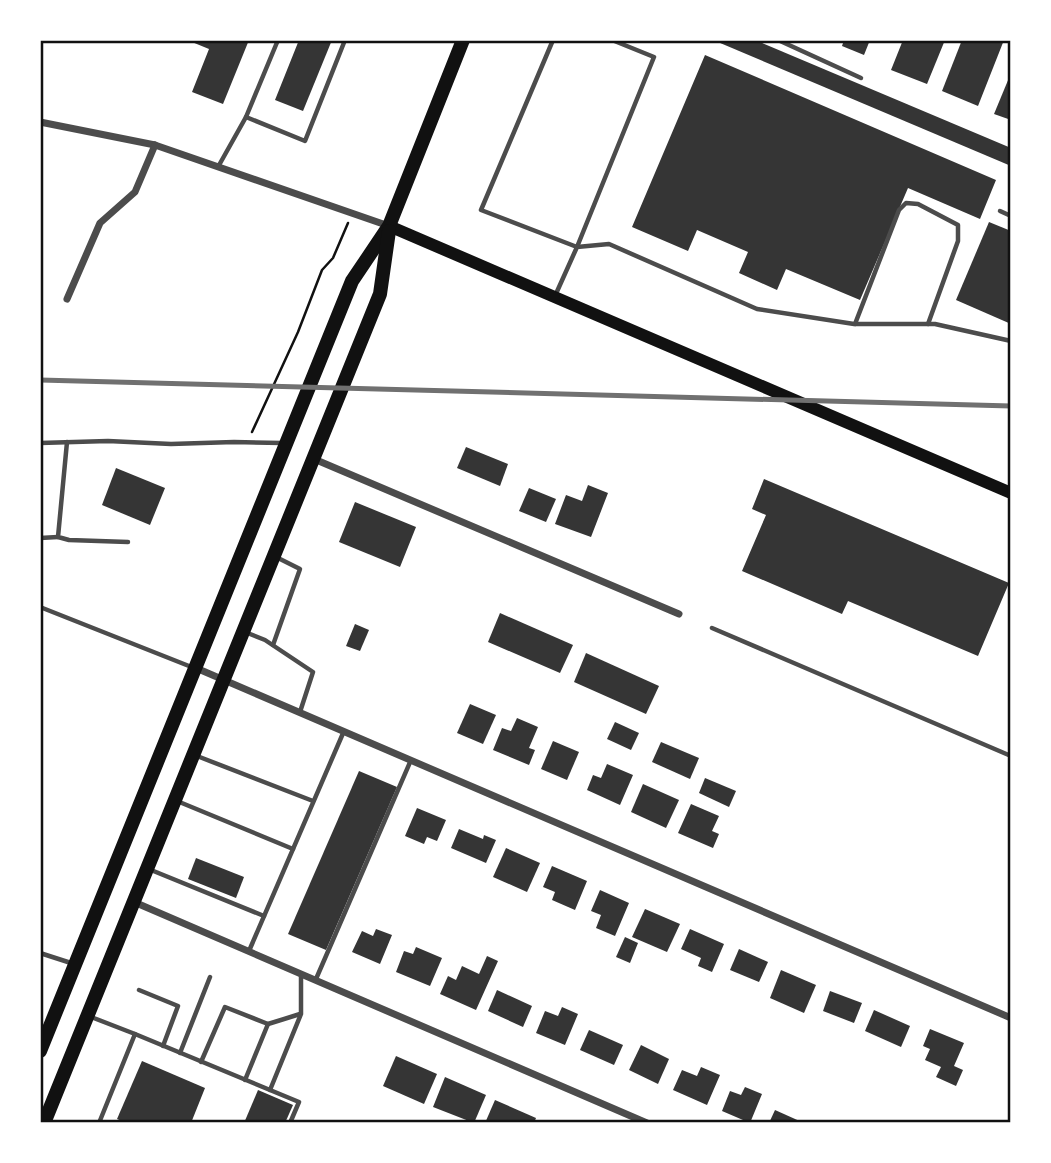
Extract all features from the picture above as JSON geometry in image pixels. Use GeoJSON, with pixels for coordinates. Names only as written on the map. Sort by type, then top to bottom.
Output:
{"type":"FeatureCollection","features":[{"type":"Feature","properties":{"kind":"main road"},"geometry":{"type":"LineString","coordinates":[[40,1051],[352,281],[389,226],[463,40]]}},
{"type":"Feature","properties":{"kind":"main road"},"geometry":{"type":"LineString","coordinates":[[389,226],[1011,493]]}},
{"type":"Feature","properties":{"kind":"main road"},"geometry":{"type":"LineString","coordinates":[[44,1114],[88,1015],[380,293],[389,226]]}},
{"type":"Feature","properties":{"kind":"street"},"geometry":{"type":"LineString","coordinates":[[40,122],[155,145],[389,226]]}},
{"type":"Feature","properties":{"kind":"street"},"geometry":{"type":"LineString","coordinates":[[66,299],[100,223],[135,192],[155,145]]}},
{"type":"Feature","properties":{"kind":"street"},"geometry":{"type":"LineString","coordinates":[[313,458],[678,614]]}},
{"type":"Feature","properties":{"kind":"street"},"geometry":{"type":"LineString","coordinates":[[195,668],[1011,1018]]}},
{"type":"Feature","properties":{"kind":"street"},"geometry":{"type":"LineString","coordinates":[[133,902],[647,1123]]}},
{"type":"Feature","properties":{"kind":"lane"},"geometry":{"type":"LineString","coordinates":[[218,167],[246,117],[278,40]]}},
{"type":"Feature","properties":{"kind":"lane"},"geometry":{"type":"LineString","coordinates":[[246,117],[305,141],[345,40]]}},
{"type":"Feature","properties":{"kind":"lane"},"geometry":{"type":"LineString","coordinates":[[553,40],[481,210],[577,247],[609,244],[757,309],[855,324],[928,324],[1011,341]]}},
{"type":"Feature","properties":{"kind":"lane"},"geometry":{"type":"LineString","coordinates":[[554,297],[654,57],[612,40]]}},
{"type":"Feature","properties":{"kind":"lane"},"geometry":{"type":"LineString","coordinates":[[778,40],[861,78]]}},
{"type":"Feature","properties":{"kind":"lane"},"geometry":{"type":"LineString","coordinates":[[855,324],[899,210],[906,203],[918,204],[958,225],[958,241],[928,324]]}},
{"type":"Feature","properties":{"kind":"lane"},"geometry":{"type":"LineString","coordinates":[[1000,211],[1011,216]]}},
{"type":"Feature","properties":{"kind":"lane"},"geometry":{"type":"LineString","coordinates":[[58,537],[67,442]]}},
{"type":"Feature","properties":{"kind":"lane"},"geometry":{"type":"LineString","coordinates":[[40,443],[287,443]]}},
{"type":"Feature","properties":{"kind":"lane"},"geometry":{"type":"LineString","coordinates":[[40,538],[128,542]]}},
{"type":"Feature","properties":{"kind":"lane"},"geometry":{"type":"LineString","coordinates":[[272,645],[300,569],[273,556]]}},
{"type":"Feature","properties":{"kind":"lane"},"geometry":{"type":"LineString","coordinates":[[40,607],[195,668]]}},
{"type":"Feature","properties":{"kind":"lane"},"geometry":{"type":"LineString","coordinates":[[712,628],[1011,756]]}},
{"type":"Feature","properties":{"kind":"lane"},"geometry":{"type":"LineString","coordinates":[[243,631],[272,645],[313,672],[300,713]]}},
{"type":"Feature","properties":{"kind":"lane"},"geometry":{"type":"LineString","coordinates":[[248,952],[344,731]]}},
{"type":"Feature","properties":{"kind":"lane"},"geometry":{"type":"LineString","coordinates":[[193,754],[313,801]]}},
{"type":"Feature","properties":{"kind":"lane"},"geometry":{"type":"LineString","coordinates":[[316,980],[411,760]]}},
{"type":"Feature","properties":{"kind":"lane"},"geometry":{"type":"LineString","coordinates":[[175,799],[293,849]]}},
{"type":"Feature","properties":{"kind":"lane"},"geometry":{"type":"LineString","coordinates":[[147,869],[264,916]]}},
{"type":"Feature","properties":{"kind":"lane"},"geometry":{"type":"LineString","coordinates":[[40,953],[75,965]]}},
{"type":"Feature","properties":{"kind":"lane"},"geometry":{"type":"LineString","coordinates":[[270,1090],[300,1014],[301,974]]}},
{"type":"Feature","properties":{"kind":"lane"},"geometry":{"type":"LineString","coordinates":[[180,1053],[210,977]]}},
{"type":"Feature","properties":{"kind":"lane"},"geometry":{"type":"LineString","coordinates":[[139,990],[178,1006],[163,1046]]}},
{"type":"Feature","properties":{"kind":"lane"},"geometry":{"type":"LineString","coordinates":[[201,1062],[225,1007],[268,1024],[300,1014]]}},
{"type":"Feature","properties":{"kind":"lane"},"geometry":{"type":"LineString","coordinates":[[88,1015],[299,1102],[290,1123]]}},
{"type":"Feature","properties":{"kind":"lane"},"geometry":{"type":"LineString","coordinates":[[245,1080],[268,1024]]}},
{"type":"Feature","properties":{"kind":"lane"},"geometry":{"type":"LineString","coordinates":[[99,1123],[135,1034]]}},
{"type":"Feature","properties":{"kind":"path"},"geometry":{"type":"LineString","coordinates":[[248,442],[298,332],[322,270],[338,247],[351,213]]}},
{"type":"Feature","properties":{"kind":"building"},"geometry":{"type":"Polygon","coordinates":[[[187,40],[249,40],[223,104],[192,92],[209,49],[187,40]]]}},
{"type":"Feature","properties":{"kind":"building"},"geometry":{"type":"Polygon","coordinates":[[[299,40],[332,40],[303,111],[275,100],[299,40]]]}},
{"type":"Feature","properties":{"kind":"building"},"geometry":{"type":"Polygon","coordinates":[[[713,40],[755,40],[1011,148],[1011,166],[713,40]]]}},
{"type":"Feature","properties":{"kind":"building"},"geometry":{"type":"Polygon","coordinates":[[[844,40],[870,40],[864,55],[842,46],[844,40]]]}},
{"type":"Feature","properties":{"kind":"building"},"geometry":{"type":"Polygon","coordinates":[[[903,40],[945,40],[927,84],[891,70],[903,40]]]}},
{"type":"Feature","properties":{"kind":"building"},"geometry":{"type":"Polygon","coordinates":[[[962,40],[1004,40],[978,106],[942,91],[962,40]]]}},
{"type":"Feature","properties":{"kind":"building"},"geometry":{"type":"Polygon","coordinates":[[[705,55],[996,180],[980,219],[908,188],[860,300],[786,269],[777,290],[739,273],[748,252],[697,230],[688,251],[632,227],[705,55]]]}},
{"type":"Feature","properties":{"kind":"building"},"geometry":{"type":"Polygon","coordinates":[[[1011,73],[1011,120],[994,114],[1011,73]]]}},
{"type":"Feature","properties":{"kind":"building"},"geometry":{"type":"Polygon","coordinates":[[[989,222],[1011,231],[1011,324],[956,300],[989,222]]]}},
{"type":"Feature","properties":{"kind":"building"},"geometry":{"type":"Polygon","coordinates":[[[466,447],[508,464],[500,486],[457,468],[466,447]]]}},
{"type":"Feature","properties":{"kind":"building"},"geometry":{"type":"Polygon","coordinates":[[[116,468],[165,488],[150,525],[102,505],[116,468]]]}},
{"type":"Feature","properties":{"kind":"building"},"geometry":{"type":"Polygon","coordinates":[[[764,479],[1009,583],[978,656],[848,601],[842,614],[742,571],[766,515],[752,509],[764,479]]]}},
{"type":"Feature","properties":{"kind":"building"},"geometry":{"type":"Polygon","coordinates":[[[588,485],[608,493],[591,537],[555,524],[566,495],[582,501],[588,485]]]}},
{"type":"Feature","properties":{"kind":"building"},"geometry":{"type":"Polygon","coordinates":[[[529,488],[556,499],[546,522],[519,511],[529,488]]]}},
{"type":"Feature","properties":{"kind":"building"},"geometry":{"type":"Polygon","coordinates":[[[355,502],[416,527],[400,567],[339,542],[355,502]]]}},
{"type":"Feature","properties":{"kind":"building"},"geometry":{"type":"Polygon","coordinates":[[[500,613],[573,645],[560,673],[488,642],[500,613]]]}},
{"type":"Feature","properties":{"kind":"building"},"geometry":{"type":"Polygon","coordinates":[[[355,624],[369,630],[360,651],[346,646],[355,624]]]}},
{"type":"Feature","properties":{"kind":"building"},"geometry":{"type":"Polygon","coordinates":[[[586,653],[659,686],[646,714],[574,682],[586,653]]]}},
{"type":"Feature","properties":{"kind":"building"},"geometry":{"type":"Polygon","coordinates":[[[470,704],[496,715],[483,744],[457,733],[470,704]]]}},
{"type":"Feature","properties":{"kind":"building"},"geometry":{"type":"Polygon","coordinates":[[[517,718],[538,727],[529,748],[535,750],[529,765],[493,750],[502,728],[511,731],[517,718]]]}},
{"type":"Feature","properties":{"kind":"building"},"geometry":{"type":"Polygon","coordinates":[[[615,722],[639,733],[631,750],[607,739],[615,722]]]}},
{"type":"Feature","properties":{"kind":"building"},"geometry":{"type":"Polygon","coordinates":[[[553,741],[579,752],[567,780],[541,769],[553,741]]]}},
{"type":"Feature","properties":{"kind":"building"},"geometry":{"type":"Polygon","coordinates":[[[661,742],[699,758],[690,779],[652,762],[661,742]]]}},
{"type":"Feature","properties":{"kind":"building"},"geometry":{"type":"Polygon","coordinates":[[[607,764],[633,775],[620,805],[587,790],[593,775],[601,778],[607,764]]]}},
{"type":"Feature","properties":{"kind":"building"},"geometry":{"type":"Polygon","coordinates":[[[359,771],[397,787],[326,950],[288,934],[359,771]]]}},
{"type":"Feature","properties":{"kind":"building"},"geometry":{"type":"Polygon","coordinates":[[[705,778],[736,791],[729,807],[699,793],[705,778]]]}},
{"type":"Feature","properties":{"kind":"building"},"geometry":{"type":"Polygon","coordinates":[[[643,784],[679,800],[666,828],[631,812],[643,784]]]}},
{"type":"Feature","properties":{"kind":"building"},"geometry":{"type":"Polygon","coordinates":[[[691,804],[719,816],[712,831],[719,834],[713,848],[678,833],[691,804]]]}},
{"type":"Feature","properties":{"kind":"building"},"geometry":{"type":"Polygon","coordinates":[[[417,808],[446,820],[437,841],[427,837],[424,844],[405,836],[417,808]]]}},
{"type":"Feature","properties":{"kind":"building"},"geometry":{"type":"Polygon","coordinates":[[[459,829],[483,839],[484,835],[496,840],[486,863],[451,848],[459,829]]]}},
{"type":"Feature","properties":{"kind":"building"},"geometry":{"type":"Polygon","coordinates":[[[506,848],[540,863],[527,892],[493,877],[506,848]]]}},
{"type":"Feature","properties":{"kind":"building"},"geometry":{"type":"Polygon","coordinates":[[[196,858],[244,877],[236,898],[188,879],[196,858]]]}},
{"type":"Feature","properties":{"kind":"building"},"geometry":{"type":"Polygon","coordinates":[[[552,866],[587,881],[575,910],[552,900],[555,892],[543,887],[552,866]]]}},
{"type":"Feature","properties":{"kind":"building"},"geometry":{"type":"Polygon","coordinates":[[[600,890],[629,903],[615,936],[596,928],[601,915],[591,911],[600,890]]]}},
{"type":"Feature","properties":{"kind":"building"},"geometry":{"type":"Polygon","coordinates":[[[645,909],[680,924],[667,952],[632,937],[645,909]]]}},
{"type":"Feature","properties":{"kind":"building"},"geometry":{"type":"Polygon","coordinates":[[[376,929],[392,935],[380,964],[352,952],[362,931],[373,936],[376,929]]]}},
{"type":"Feature","properties":{"kind":"building"},"geometry":{"type":"Polygon","coordinates":[[[690,929],[724,944],[712,972],[698,966],[701,958],[681,949],[690,929]]]}},
{"type":"Feature","properties":{"kind":"building"},"geometry":{"type":"Polygon","coordinates":[[[625,937],[638,943],[630,963],[616,957],[625,937]]]}},
{"type":"Feature","properties":{"kind":"building"},"geometry":{"type":"Polygon","coordinates":[[[416,947],[442,958],[430,986],[396,972],[404,951],[413,954],[416,947]]]}},
{"type":"Feature","properties":{"kind":"building"},"geometry":{"type":"Polygon","coordinates":[[[739,949],[768,962],[759,982],[730,970],[739,949]]]}},
{"type":"Feature","properties":{"kind":"building"},"geometry":{"type":"Polygon","coordinates":[[[487,956],[498,961],[476,1010],[440,994],[448,976],[456,980],[462,966],[479,974],[487,956]]]}},
{"type":"Feature","properties":{"kind":"building"},"geometry":{"type":"Polygon","coordinates":[[[781,970],[816,985],[804,1013],[770,998],[781,970]]]}},
{"type":"Feature","properties":{"kind":"building"},"geometry":{"type":"Polygon","coordinates":[[[497,990],[532,1006],[523,1027],[488,1011],[497,990]]]}},
{"type":"Feature","properties":{"kind":"building"},"geometry":{"type":"Polygon","coordinates":[[[830,991],[862,1003],[854,1023],[823,1011],[830,991]]]}},
{"type":"Feature","properties":{"kind":"building"},"geometry":{"type":"Polygon","coordinates":[[[562,1007],[578,1014],[565,1045],[536,1033],[545,1011],[558,1016],[562,1007]]]}},
{"type":"Feature","properties":{"kind":"building"},"geometry":{"type":"Polygon","coordinates":[[[874,1010],[910,1026],[901,1047],[865,1031],[874,1010]]]}},
{"type":"Feature","properties":{"kind":"building"},"geometry":{"type":"Polygon","coordinates":[[[930,1029],[964,1043],[954,1066],[963,1070],[956,1086],[936,1077],[941,1067],[925,1060],[930,1049],[923,1046],[930,1029]]]}},
{"type":"Feature","properties":{"kind":"building"},"geometry":{"type":"Polygon","coordinates":[[[589,1030],[623,1045],[614,1065],[580,1050],[589,1030]]]}},
{"type":"Feature","properties":{"kind":"building"},"geometry":{"type":"Polygon","coordinates":[[[641,1045],[669,1059],[658,1084],[629,1070],[641,1045]]]}},
{"type":"Feature","properties":{"kind":"building"},"geometry":{"type":"Polygon","coordinates":[[[396,1056],[437,1074],[424,1104],[383,1086],[396,1056]]]}},
{"type":"Feature","properties":{"kind":"building"},"geometry":{"type":"Polygon","coordinates":[[[142,1061],[205,1088],[191,1123],[126,1123],[117,1119],[142,1061]]]}},
{"type":"Feature","properties":{"kind":"building"},"geometry":{"type":"Polygon","coordinates":[[[701,1067],[720,1075],[707,1105],[673,1090],[682,1070],[697,1076],[701,1067]]]}},
{"type":"Feature","properties":{"kind":"building"},"geometry":{"type":"Polygon","coordinates":[[[445,1077],[486,1095],[474,1123],[433,1107],[445,1077]]]}},
{"type":"Feature","properties":{"kind":"building"},"geometry":{"type":"Polygon","coordinates":[[[745,1087],[762,1094],[750,1123],[722,1111],[730,1091],[741,1095],[745,1087]]]}},
{"type":"Feature","properties":{"kind":"building"},"geometry":{"type":"Polygon","coordinates":[[[258,1090],[293,1105],[285,1123],[244,1123],[258,1090]]]}},
{"type":"Feature","properties":{"kind":"building"},"geometry":{"type":"Polygon","coordinates":[[[495,1100],[536,1118],[534,1123],[485,1123],[495,1100]]]}},
{"type":"Feature","properties":{"kind":"building"},"geometry":{"type":"Polygon","coordinates":[[[775,1110],[804,1123],[769,1123],[775,1110]]]}},
{"type":"Feature","properties":{"kind":"railway"},"geometry":{"type":"LineString","coordinates":[[40,380],[1011,406]]}}]}
